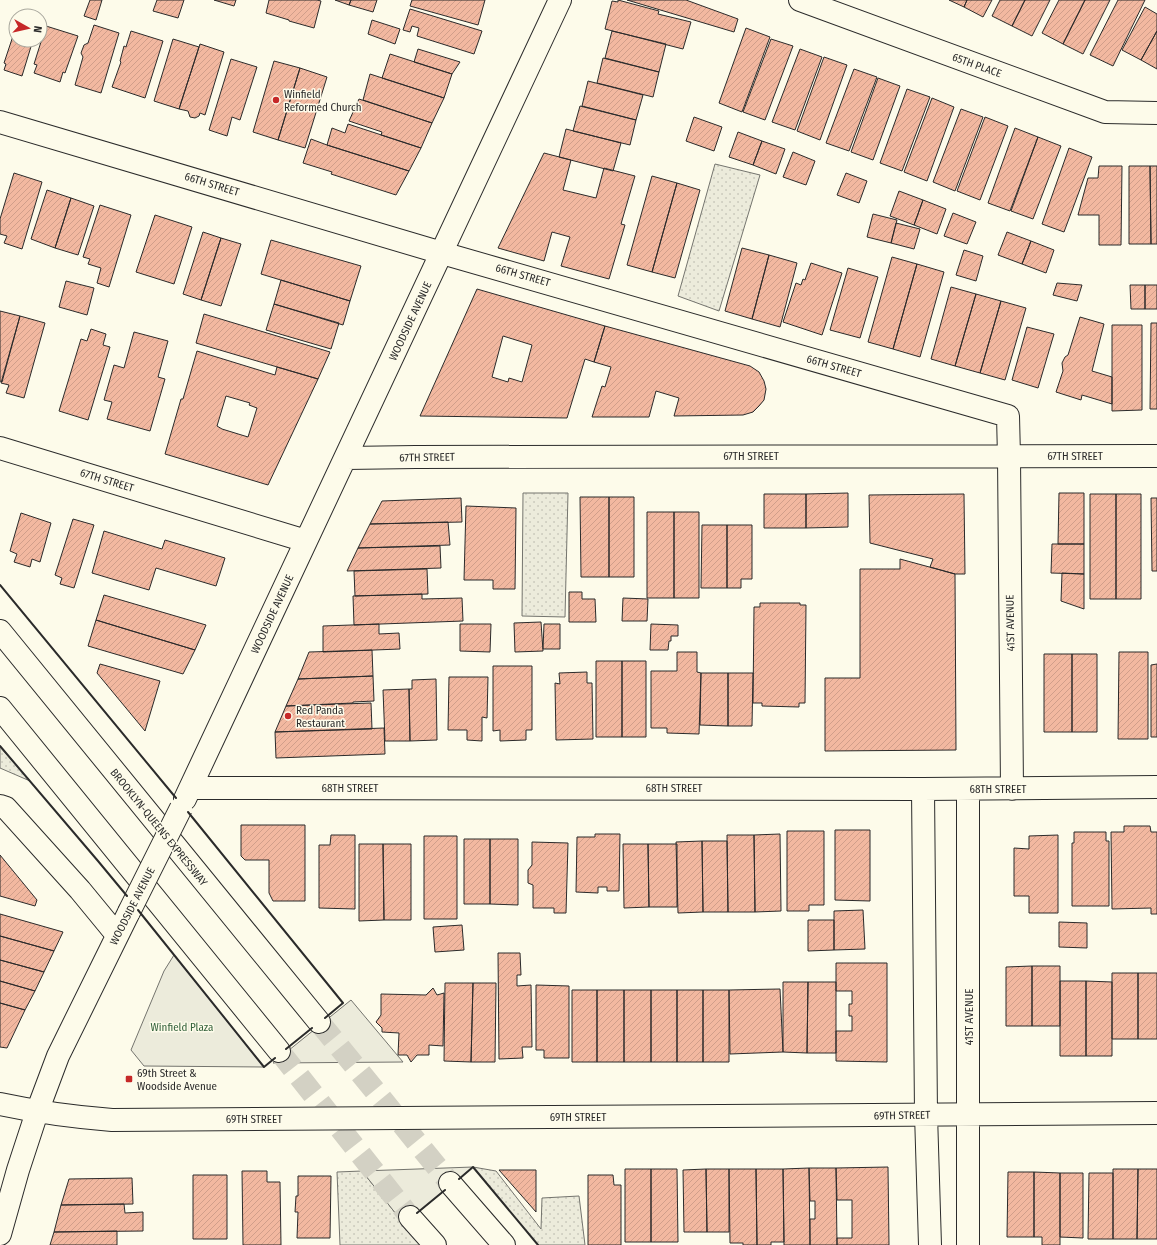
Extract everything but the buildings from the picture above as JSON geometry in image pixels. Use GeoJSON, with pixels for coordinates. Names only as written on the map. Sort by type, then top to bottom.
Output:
{"type":"FeatureCollection","features":[{"type":"Feature","properties":{"kind":"main road","name":"WOODSIDE AVENUE"},"geometry":{"type":"LineString","coordinates":[[0,1234],[18,1170],[37,1112],[58,1056],[117,934],[191,788],[560,0]]}},
{"type":"Feature","properties":{"kind":"main road","name":"65TH PLACE"},"geometry":{"type":"LineString","coordinates":[[800,0],[1105,112],[1157,113]]}},
{"type":"Feature","properties":{"kind":"main road","name":"66TH STREET"},"geometry":{"type":"LineString","coordinates":[[0,122],[442,253],[1008,416],[1009,457]]}},
{"type":"Feature","properties":{"kind":"main road","name":"67TH STREET"},"geometry":{"type":"LineString","coordinates":[[0,448],[306,541]]}},
{"type":"Feature","properties":{"kind":"main road","name":"67TH STREET"},"geometry":{"type":"LineString","coordinates":[[346,458],[1157,456]]}},
{"type":"Feature","properties":{"kind":"main road","name":"41ST AVENUE"},"geometry":{"type":"LineString","coordinates":[[1009,457],[1012,789]]}},
{"type":"Feature","properties":{"kind":"main road","name":"BROOKLYN-QUEENS EXPRESSWAY"},"geometry":{"type":"LineString","coordinates":[[0,631],[319,1022]]}},
{"type":"Feature","properties":{"kind":"main road"},"geometry":{"type":"LineString","coordinates":[[0,708],[278,1051]]}},
{"type":"Feature","properties":{"kind":"main road","name":"68TH STREET"},"geometry":{"type":"LineString","coordinates":[[191,788],[924,790],[1157,787]]}},
{"type":"Feature","properties":{"kind":"main road","name":"41ST AVENUE"},"geometry":{"type":"LineString","coordinates":[[968,789],[968,1245]]}},
{"type":"Feature","properties":{"kind":"main road"},"geometry":{"type":"LineString","coordinates":[[924,790],[926,1114],[930,1245]]}},
{"type":"Feature","properties":{"kind":"main road"},"geometry":{"type":"LineString","coordinates":[[0,806],[6,808],[80,890],[117,934]]}},
{"type":"Feature","properties":{"kind":"main road","name":"69TH STREET"},"geometry":{"type":"LineString","coordinates":[[0,1104],[37,1112],[112,1120],[1157,1113]]}},
{"type":"Feature","properties":{"kind":"main road"},"geometry":{"type":"LineString","coordinates":[[450,1183],[504,1245]]}},
{"type":"Feature","properties":{"kind":"main road"},"geometry":{"type":"LineString","coordinates":[[410,1217],[435,1245]]}},
{"type":"Feature","properties":{"kind":"green space"},"geometry":{"type":"Polygon","coordinates":[[[715,164],[760,175],[719,311],[678,296],[715,164]]]}},
{"type":"Feature","properties":{"kind":"green space"},"geometry":{"type":"Polygon","coordinates":[[[523,493],[568,493],[565,617],[522,616],[523,493]]]}},
{"type":"Feature","properties":{"kind":"green space"},"geometry":{"type":"Polygon","coordinates":[[[0,747],[30,781],[0,768],[0,747]]]}},
{"type":"Feature","properties":{"kind":"green space","name":"Winfield Plaza"},"geometry":{"type":"Polygon","coordinates":[[[174,955],[264,1067],[144,1066],[131,1050],[164,971],[174,955]]]}},
{"type":"Feature","properties":{"kind":"green space"},"geometry":{"type":"Polygon","coordinates":[[[351,1000],[403,1062],[273,1063],[351,1000]]]}},
{"type":"Feature","properties":{"kind":"green space"},"geometry":{"type":"Polygon","coordinates":[[[473,1167],[496,1171],[541,1229],[542,1198],[579,1196],[585,1245],[538,1245],[473,1167]]]}},
{"type":"Feature","properties":{"kind":"green space"},"geometry":{"type":"Polygon","coordinates":[[[473,1167],[404,1224],[362,1171],[473,1167]]]}},
{"type":"Feature","properties":{"kind":"green space"},"geometry":{"type":"Polygon","coordinates":[[[362,1171],[404,1224],[423,1245],[340,1245],[337,1172],[362,1171]]]}},
{"type":"Feature","properties":{"kind":"tunnel"},"geometry":{"type":"LineString","coordinates":[[319,1022],[450,1183]]}},
{"type":"Feature","properties":{"kind":"tunnel"},"geometry":{"type":"LineString","coordinates":[[279,1051],[410,1217]]}},
{"type":"Feature","properties":{"kind":"wall"},"geometry":{"type":"LineString","coordinates":[[0,585],[176,798]]}},
{"type":"Feature","properties":{"kind":"wall"},"geometry":{"type":"LineString","coordinates":[[0,746],[127,896]]}},
{"type":"Feature","properties":{"kind":"wall"},"geometry":{"type":"LineString","coordinates":[[188,812],[343,1003],[325,1018]]}},
{"type":"Feature","properties":{"kind":"wall"},"geometry":{"type":"LineString","coordinates":[[138,910],[264,1067],[275,1058]]}},
{"type":"Feature","properties":{"kind":"wall"},"geometry":{"type":"LineString","coordinates":[[286,1049],[312,1028]]}},
{"type":"Feature","properties":{"kind":"wall"},"geometry":{"type":"LineString","coordinates":[[459,1179],[473,1167],[538,1245]]}},
{"type":"Feature","properties":{"kind":"wall"},"geometry":{"type":"LineString","coordinates":[[417,1213],[445,1190]]}},
{"type":"Feature","properties":{"kind":"place","name":"Winfield Reformed Church"},"geometry":{"type":"Point","coordinates":[276,100]}},
{"type":"Feature","properties":{"kind":"place","name":"Red Panda Restaurant"},"geometry":{"type":"Point","coordinates":[288,716]}},
{"type":"Feature","properties":{"kind":"place","name":"69th Street & Woodside Avenue"},"geometry":{"type":"Point","coordinates":[129,1079]}}]}
